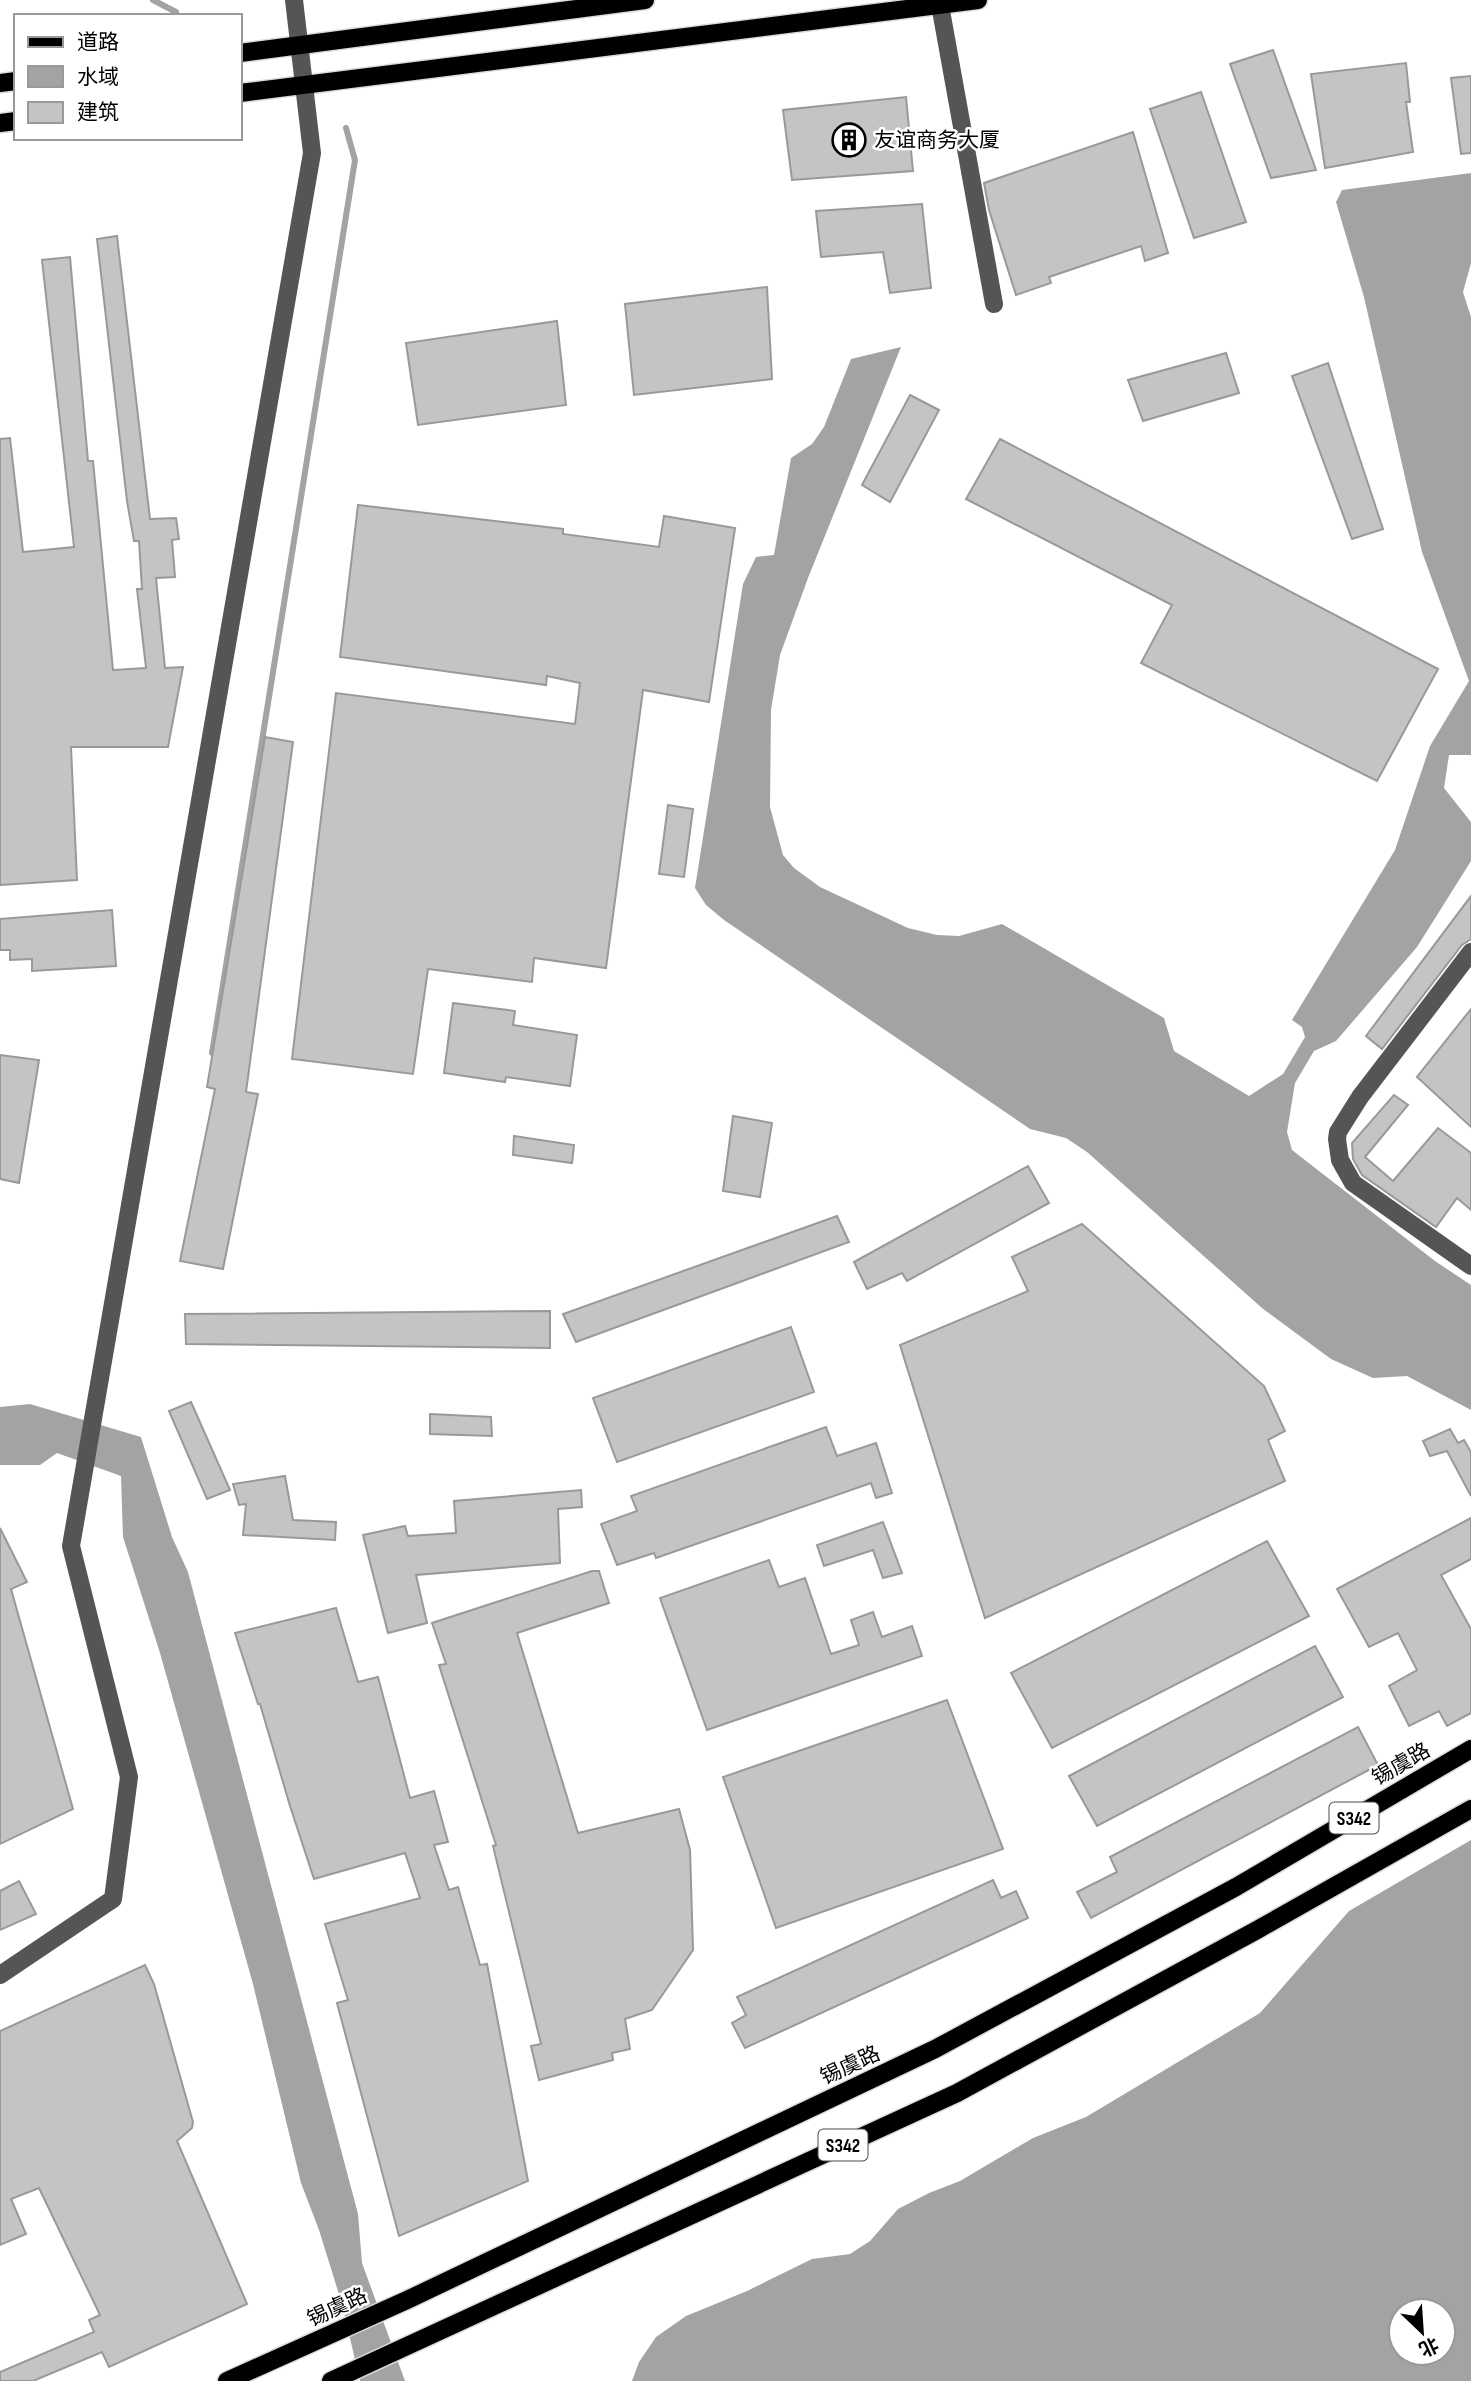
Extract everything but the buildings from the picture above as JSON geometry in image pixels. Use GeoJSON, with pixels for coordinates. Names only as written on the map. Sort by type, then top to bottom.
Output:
{"type":"FeatureCollection","features":[{"type":"Feature","properties":{"kind":"main road"},"geometry":{"type":"LineString","coordinates":[[242,53],[645,0]]}},
{"type":"Feature","properties":{"kind":"main road"},"geometry":{"type":"LineString","coordinates":[[242,93],[978,0]]}},
{"type":"Feature","properties":{"kind":"main road","name":"锡虞路"},"geometry":{"type":"LineString","coordinates":[[227,2381],[407,2300],[935,2049],[1236,1887],[1471,1749]]}},
{"type":"Feature","properties":{"kind":"main road","name":"S342"},"geometry":{"type":"LineString","coordinates":[[331,2381],[957,2093],[1257,1930],[1471,1809]]}},
{"type":"Feature","properties":{"kind":"street"},"geometry":{"type":"LineString","coordinates":[[0,1975],[113,1899],[129,1777],[71,1546],[312,153],[294,0]]}},
{"type":"Feature","properties":{"kind":"street"},"geometry":{"type":"LineString","coordinates":[[940,5],[994,304]]}},
{"type":"Feature","properties":{"kind":"street"},"geometry":{"type":"LineString","coordinates":[[1471,952],[1360,1097],[1338,1132],[1337,1139],[1340,1160],[1353,1183],[1471,1266]]}},
{"type":"Feature","properties":{"kind":"water"},"geometry":{"type":"Polygon","coordinates":[[[1471,173],[1471,263],[1463,292],[1471,317],[1471,755],[1449,755],[1444,788],[1471,822],[1471,861],[1417,947],[1336,1041],[1314,1051],[1295,1083],[1287,1132],[1292,1150],[1435,1261],[1471,1285],[1471,1410],[1407,1376],[1373,1378],[1331,1359],[1262,1308],[1087,1152],[1066,1138],[1030,1129],[724,920],[706,905],[695,888],[743,584],[756,557],[774,555],[791,458],[812,444],[824,427],[851,359],[901,347],[780,655],[771,710],[770,807],[783,855],[794,868],[820,887],[908,928],[937,935],[959,936],[1002,924],[1164,1018],[1174,1051],[1249,1096],[1283,1074],[1305,1037],[1302,1027],[1292,1020],[1395,850],[1430,746],[1469,681],[1422,552],[1364,297],[1336,202],[1342,190],[1471,173]]]}},
{"type":"Feature","properties":{"kind":"water"},"geometry":{"type":"Polygon","coordinates":[[[30,1404],[141,1437],[172,1537],[188,1572],[358,2214],[362,2263],[405,2381],[360,2381],[342,2304],[301,2183],[253,1984],[160,1653],[123,1537],[121,1476],[57,1453],[40,1465],[0,1465],[0,1407],[30,1404]]]}},
{"type":"Feature","properties":{"kind":"water"},"geometry":{"type":"Polygon","coordinates":[[[1471,1840],[1471,2381],[632,2381],[639,2362],[656,2337],[686,2316],[747,2291],[812,2259],[850,2254],[870,2241],[898,2209],[960,2181],[1033,2138],[1086,2117],[1260,2013],[1349,1911],[1471,1840]]]}},
{"type":"Feature","properties":{"kind":"waterway"},"geometry":{"type":"LineString","coordinates":[[153,0],[176,12]]}},
{"type":"Feature","properties":{"kind":"waterway"},"geometry":{"type":"LineString","coordinates":[[212,1053],[355,160],[346,128]]}},
{"type":"Feature","properties":{"kind":"place","name":"友谊商务大厦"},"geometry":{"type":"Point","coordinates":[849,140]}}]}
